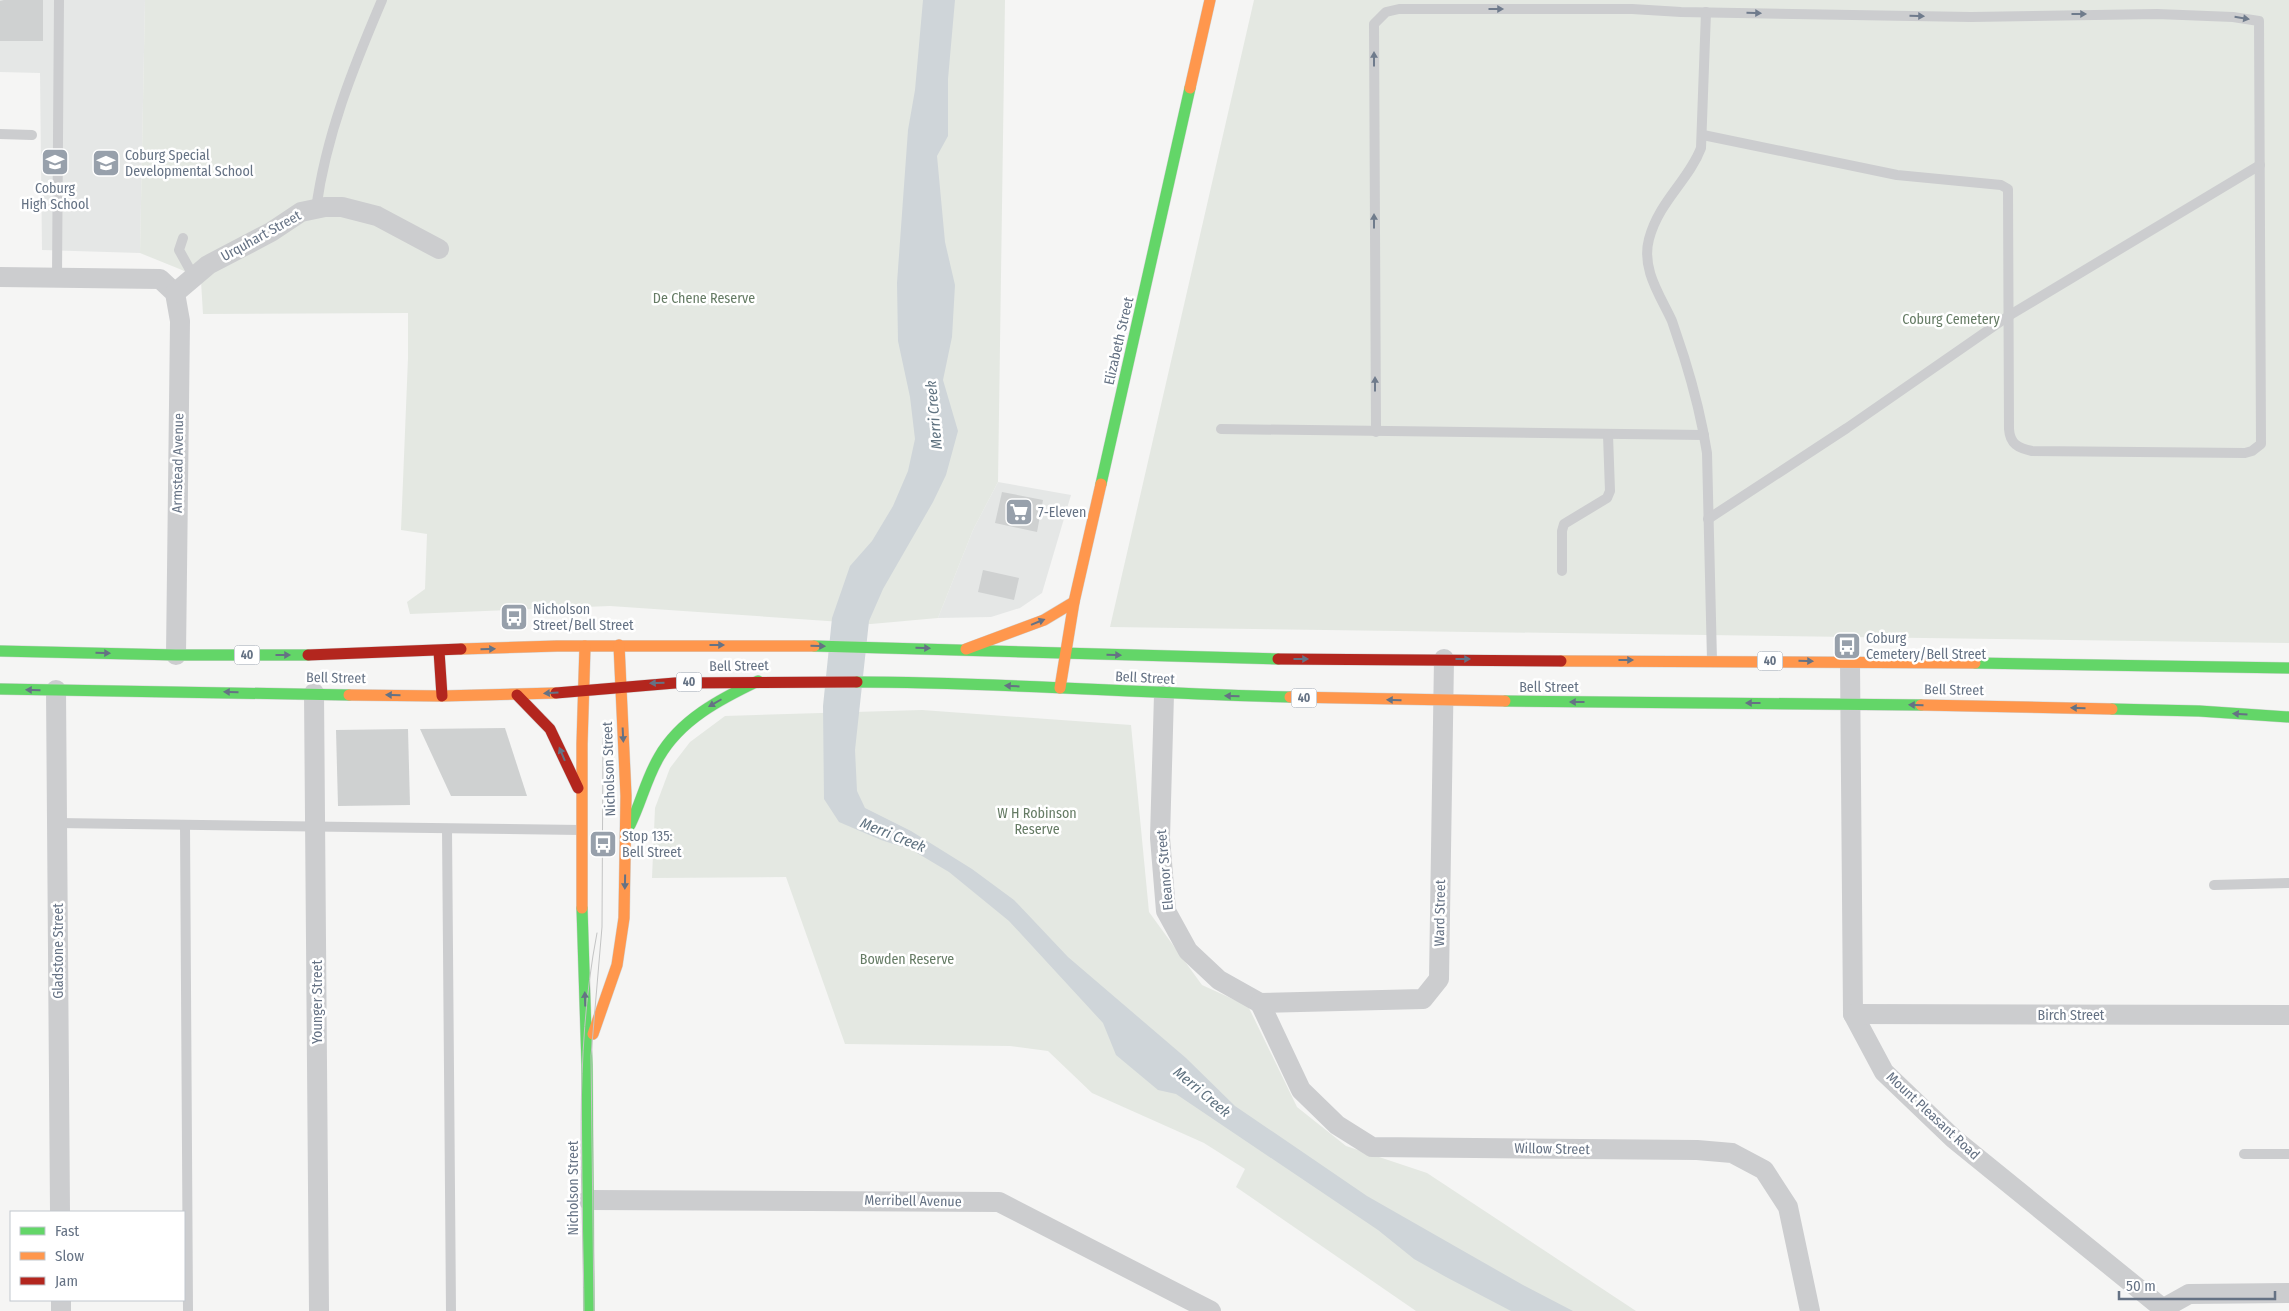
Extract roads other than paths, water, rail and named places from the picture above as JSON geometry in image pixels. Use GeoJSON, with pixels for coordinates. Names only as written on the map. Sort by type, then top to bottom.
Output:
{"type":"FeatureCollection","features":[{"type":"Feature","properties":{"kind":"main road","name":"Elizabeth Street"},"geometry":{"type":"LineString","coordinates":[[1060,688],[1074,602],[1210,0]]}},
{"type":"Feature","properties":{"kind":"main road"},"geometry":{"type":"LineString","coordinates":[[966,649],[1044,620],[1074,602]]}},
{"type":"Feature","properties":{"kind":"main road","name":"Bell Street"},"geometry":{"type":"LineString","coordinates":[[0,651],[176,655],[314,655],[619,645],[770,646],[966,649],[1066,654],[1252,659],[1712,660],[2120,664],[2289,668]]}},
{"type":"Feature","properties":{"kind":"main road","name":"Nicholson Street"},"geometry":{"type":"LineString","coordinates":[[587,1065],[590,1042],[617,965],[622,939],[626,833],[619,645]]}},
{"type":"Feature","properties":{"kind":"main road","name":"Nicholson Street"},"geometry":{"type":"LineString","coordinates":[[585,646],[582,830],[587,1065],[589,1311]]}},
{"type":"Feature","properties":{"kind":"main road"},"geometry":{"type":"LineString","coordinates":[[439,651],[442,696]]}},
{"type":"Feature","properties":{"kind":"main road","name":"Bell Street"},"geometry":{"type":"LineString","coordinates":[[0,689],[442,696],[517,695],[646,684],[774,680],[1060,688],[1164,694],[1443,701],[1849,703],[2199,711],[2289,717]]}},
{"type":"Feature","properties":{"kind":"main road"},"geometry":{"type":"LineString","coordinates":[[626,833],[641,806],[649,776],[660,754],[676,733],[696,714],[715,701],[758,681]]}},
{"type":"Feature","properties":{"kind":"main road"},"geometry":{"type":"LineString","coordinates":[[517,695],[550,729],[582,799]]}},
{"type":"Feature","properties":{"kind":"street","name":"Urquhart Street"},"geometry":{"type":"LineString","coordinates":[[175,293],[208,265],[271,232],[301,212],[316,209],[342,207],[377,216],[439,249]]}},
{"type":"Feature","properties":{"kind":"street"},"geometry":{"type":"LineString","coordinates":[[0,277],[160,278],[175,293]]}},
{"type":"Feature","properties":{"kind":"street","name":"Armstead Avenue"},"geometry":{"type":"LineString","coordinates":[[175,293],[180,322],[176,655]]}},
{"type":"Feature","properties":{"kind":"street","name":"Ward Street"},"geometry":{"type":"LineString","coordinates":[[1260,1003],[1423,999],[1438,979],[1444,659]]}},
{"type":"Feature","properties":{"kind":"street","name":"Mount Pleasant Road"},"geometry":{"type":"LineString","coordinates":[[1850,662],[1853,1014],[1884,1072],[1954,1139],[2165,1310]]}},
{"type":"Feature","properties":{"kind":"street","name":"Gladstone Street"},"geometry":{"type":"LineString","coordinates":[[56,690],[60,1211]]}},
{"type":"Feature","properties":{"kind":"street","name":"Younger Street"},"geometry":{"type":"LineString","coordinates":[[314,693],[319,1311]]}},
{"type":"Feature","properties":{"kind":"street","name":"Eleanor Street"},"geometry":{"type":"LineString","coordinates":[[1164,694],[1160,838],[1166,911],[1188,951],[1220,980],[1260,1003]]}},
{"type":"Feature","properties":{"kind":"street","name":"Willow Street"},"geometry":{"type":"LineString","coordinates":[[1260,1003],[1301,1090],[1338,1125],[1372,1147],[1697,1150],[1732,1153],[1764,1170],[1788,1207],[1810,1311]]}},
{"type":"Feature","properties":{"kind":"street","name":"Birch Street"},"geometry":{"type":"LineString","coordinates":[[1853,1014],[2289,1015]]}},
{"type":"Feature","properties":{"kind":"street","name":"Merribell Avenue"},"geometry":{"type":"LineString","coordinates":[[588,1200],[999,1202],[1211,1311]]}},
{"type":"Feature","properties":{"kind":"street"},"geometry":{"type":"LineString","coordinates":[[2165,1310],[2189,1294],[2289,1293]]}},
{"type":"Feature","properties":{"kind":"lane"},"geometry":{"type":"LineString","coordinates":[[57,278],[59,0]]}},
{"type":"Feature","properties":{"kind":"lane"},"geometry":{"type":"LineString","coordinates":[[316,209],[320,181],[349,77],[382,0]]}},
{"type":"Feature","properties":{"kind":"lane"},"geometry":{"type":"LineString","coordinates":[[1376,432],[1374,24],[1386,12],[1399,9],[1632,9],[1971,17],[2157,14],[2233,17],[2259,21],[2261,444],[2252,451],[2245,453],[2032,451],[2019,448],[2013,444],[2009,437],[2010,194],[2005,186],[1897,175],[1703,135]]}},
{"type":"Feature","properties":{"kind":"lane"},"geometry":{"type":"LineString","coordinates":[[1706,12],[1703,135],[1698,157],[1666,200],[1653,228],[1647,251],[1650,273],[1672,322],[1704,435],[1712,660]]}},
{"type":"Feature","properties":{"kind":"lane"},"geometry":{"type":"LineString","coordinates":[[0,134],[32,135]]}},
{"type":"Feature","properties":{"kind":"lane"},"geometry":{"type":"LineString","coordinates":[[1708,519],[1847,428],[2010,315],[2260,164]]}},
{"type":"Feature","properties":{"kind":"lane"},"geometry":{"type":"LineString","coordinates":[[183,238],[179,250],[194,277]]}},
{"type":"Feature","properties":{"kind":"lane"},"geometry":{"type":"LineString","coordinates":[[1221,429],[1704,435]]}},
{"type":"Feature","properties":{"kind":"lane"},"geometry":{"type":"LineString","coordinates":[[1562,571],[1562,531],[1564,524],[1572,517],[1606,498],[1610,491],[1608,435]]}},
{"type":"Feature","properties":{"kind":"lane"},"geometry":{"type":"LineString","coordinates":[[57,823],[316,828],[582,830]]}},
{"type":"Feature","properties":{"kind":"lane"},"geometry":{"type":"LineString","coordinates":[[185,826],[188,1311]]}},
{"type":"Feature","properties":{"kind":"lane"},"geometry":{"type":"LineString","coordinates":[[447,829],[451,1311]]}},
{"type":"Feature","properties":{"kind":"lane"},"geometry":{"type":"LineString","coordinates":[[2214,885],[2289,883]]}},
{"type":"Feature","properties":{"kind":"lane"},"geometry":{"type":"LineString","coordinates":[[2244,1154],[2289,1154]]}},
{"type":"Feature","properties":{"kind":"water","name":"Merri Creek"},"geometry":{"type":"Polygon","coordinates":[[[923,0],[955,0],[948,79],[948,136],[937,156],[945,242],[955,285],[952,337],[943,380],[958,431],[946,475],[933,502],[883,589],[869,621],[855,750],[857,791],[865,808],[911,831],[972,869],[1014,900],[1068,957],[1186,1058],[1235,1106],[1367,1196],[1523,1285],[1573,1311],[1511,1311],[1446,1277],[1414,1259],[1378,1230],[1176,1094],[1158,1090],[1116,1055],[1103,1023],[1009,921],[949,872],[912,850],[881,840],[839,822],[824,799],[823,706],[832,618],[850,566],[872,541],[893,506],[908,471],[915,439],[910,397],[898,341],[897,283],[908,130],[915,90],[923,0]]]}},
{"type":"Feature","properties":{"kind":"tram line"},"geometry":{"type":"LineString","coordinates":[[594,1311],[591,1056],[602,927],[603,738]]}},
{"type":"Feature","properties":{"kind":"tram line"},"geometry":{"type":"LineString","coordinates":[[584,1311],[581,1169],[582,1074],[585,1027],[597,933]]}},
{"type":"Feature","properties":{"kind":"place","name":"Coburg High School"},"geometry":{"type":"Point","coordinates":[55,162]}},
{"type":"Feature","properties":{"kind":"place","name":"Coburg Special Developmental School"},"geometry":{"type":"Point","coordinates":[106,163]}},
{"type":"Feature","properties":{"kind":"place","name":"7-Eleven"},"geometry":{"type":"Point","coordinates":[1019,512]}},
{"type":"Feature","properties":{"kind":"place","name":"Nicholson Street/Bell Street"},"geometry":{"type":"Point","coordinates":[514,617]}},
{"type":"Feature","properties":{"kind":"place","name":"Coburg Cemetery/Bell Street"},"geometry":{"type":"Point","coordinates":[1847,646]}},
{"type":"Feature","properties":{"kind":"place","name":"Stop 135: Bell Street"},"geometry":{"type":"Point","coordinates":[603,844]}},
{"type":"Feature","properties":{"kind":"park label","name":"De Chene Reserve"},"geometry":{"type":"Point","coordinates":[704,298]}},
{"type":"Feature","properties":{"kind":"park label","name":"Coburg Cemetery"},"geometry":{"type":"Point","coordinates":[1951,319]}},
{"type":"Feature","properties":{"kind":"park label","name":"W H Robinson Reserve"},"geometry":{"type":"Point","coordinates":[1037,822]}},
{"type":"Feature","properties":{"kind":"park label","name":"Bowden Reserve"},"geometry":{"type":"Point","coordinates":[907,959]}}]}
